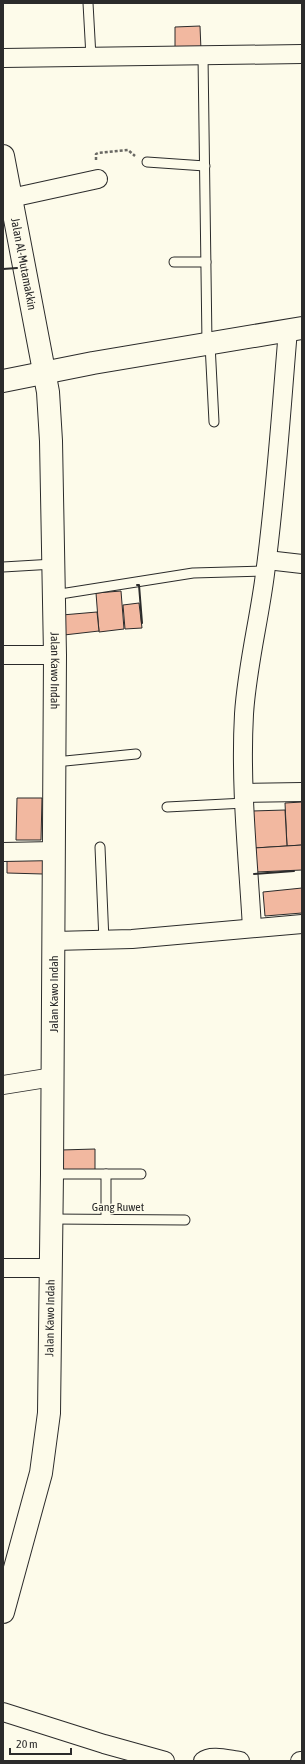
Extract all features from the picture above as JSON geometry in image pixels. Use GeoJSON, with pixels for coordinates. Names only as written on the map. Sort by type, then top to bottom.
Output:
{"type":"FeatureCollection","features":[{"type":"Feature","properties":{"kind":"street"},"geometry":{"type":"LineString","coordinates":[[3,58],[302,54]]}},
{"type":"Feature","properties":{"kind":"street","name":"Jalan Al-Mutamakkin"},"geometry":{"type":"LineString","coordinates":[[3,156],[8,194],[45,372]]}},
{"type":"Feature","properties":{"kind":"street"},"geometry":{"type":"LineString","coordinates":[[8,194],[98,179]]}},
{"type":"Feature","properties":{"kind":"street"},"geometry":{"type":"LineString","coordinates":[[3,381],[45,372],[295,329],[261,608],[245,701],[243,737],[252,928]]}},
{"type":"Feature","properties":{"kind":"street","name":"Jalan Kawo Indah"},"geometry":{"type":"LineString","coordinates":[[3,1612],[35,1496],[46,1439],[49,1393],[52,1219],[55,655],[50,419],[45,372]]}},
{"type":"Feature","properties":{"kind":"street"},"geometry":{"type":"LineString","coordinates":[[266,566],[302,564]]}},
{"type":"Feature","properties":{"kind":"street"},"geometry":{"type":"LineString","coordinates":[[3,655],[55,655]]}},
{"type":"Feature","properties":{"kind":"street"},"geometry":{"type":"LineString","coordinates":[[245,798],[302,792]]}},
{"type":"Feature","properties":{"kind":"street"},"geometry":{"type":"LineString","coordinates":[[3,852],[54,851]]}},
{"type":"Feature","properties":{"kind":"street"},"geometry":{"type":"LineString","coordinates":[[54,941],[104,941],[302,924]]}},
{"type":"Feature","properties":{"kind":"street"},"geometry":{"type":"LineString","coordinates":[[3,1085],[53,1078]]}},
{"type":"Feature","properties":{"kind":"street"},"geometry":{"type":"LineString","coordinates":[[3,1268],[51,1268]]}},
{"type":"Feature","properties":{"kind":"street"},"geometry":{"type":"LineString","coordinates":[[3,1712],[165,1761]]}},
{"type":"Feature","properties":{"kind":"street"},"geometry":{"type":"LineString","coordinates":[[203,1761],[208,1758],[240,1761]]}},
{"type":"Feature","properties":{"kind":"lane"},"geometry":{"type":"LineString","coordinates":[[88,3],[91,57]]}},
{"type":"Feature","properties":{"kind":"lane"},"geometry":{"type":"LineString","coordinates":[[203,56],[208,343],[214,422]]}},
{"type":"Feature","properties":{"kind":"lane"},"geometry":{"type":"LineString","coordinates":[[147,162],[205,166]]}},
{"type":"Feature","properties":{"kind":"lane"},"geometry":{"type":"LineString","coordinates":[[174,262],[206,262]]}},
{"type":"Feature","properties":{"kind":"lane"},"geometry":{"type":"LineString","coordinates":[[3,567],[54,564]]}},
{"type":"Feature","properties":{"kind":"lane"},"geometry":{"type":"LineString","coordinates":[[54,595],[194,573],[266,566]]}},
{"type":"Feature","properties":{"kind":"lane"},"geometry":{"type":"LineString","coordinates":[[55,762],[136,754]]}},
{"type":"Feature","properties":{"kind":"lane"},"geometry":{"type":"LineString","coordinates":[[168,807],[245,798]]}},
{"type":"Feature","properties":{"kind":"lane"},"geometry":{"type":"LineString","coordinates":[[100,847],[104,941]]}},
{"type":"Feature","properties":{"kind":"lane"},"geometry":{"type":"LineString","coordinates":[[52,1174],[141,1174]]}},
{"type":"Feature","properties":{"kind":"lane"},"geometry":{"type":"LineString","coordinates":[[106,1174],[106,1219]]}},
{"type":"Feature","properties":{"kind":"lane","name":"Gang Ruwet"},"geometry":{"type":"LineString","coordinates":[[52,1219],[185,1220]]}},
{"type":"Feature","properties":{"kind":"path"},"geometry":{"type":"LineString","coordinates":[[98,179],[95,155],[97,153],[128,150],[139,160],[147,162]]}},
{"type":"Feature","properties":{"kind":"building"},"geometry":{"type":"Polygon","coordinates":[[[200,26],[201,50],[175,51],[175,27],[200,26]]]}},
{"type":"Feature","properties":{"kind":"building"},"geometry":{"type":"Polygon","coordinates":[[[121,591],[124,629],[99,632],[96,593],[121,591]]]}},
{"type":"Feature","properties":{"kind":"building"},"geometry":{"type":"Polygon","coordinates":[[[139,603],[142,628],[125,629],[123,605],[139,603]]]}},
{"type":"Feature","properties":{"kind":"building"},"geometry":{"type":"Polygon","coordinates":[[[97,612],[99,631],[64,635],[62,615],[97,612]]]}},
{"type":"Feature","properties":{"kind":"building"},"geometry":{"type":"Polygon","coordinates":[[[17,798],[42,798],[41,840],[16,840],[17,798]]]}},
{"type":"Feature","properties":{"kind":"building"},"geometry":{"type":"Polygon","coordinates":[[[302,802],[302,845],[287,846],[285,803],[302,802]]]}},
{"type":"Feature","properties":{"kind":"building"},"geometry":{"type":"Polygon","coordinates":[[[285,810],[287,846],[255,848],[252,811],[285,810]]]}},
{"type":"Feature","properties":{"kind":"building"},"geometry":{"type":"Polygon","coordinates":[[[302,845],[302,870],[256,872],[254,848],[302,845]]]}},
{"type":"Feature","properties":{"kind":"building"},"geometry":{"type":"Polygon","coordinates":[[[7,853],[44,854],[43,874],[7,873],[7,853]]]}},
{"type":"Feature","properties":{"kind":"building"},"geometry":{"type":"Polygon","coordinates":[[[302,888],[302,913],[265,916],[263,892],[302,888]]]}},
{"type":"Feature","properties":{"kind":"building"},"geometry":{"type":"Polygon","coordinates":[[[95,1149],[95,1171],[61,1171],[61,1150],[95,1149]]]}},
{"type":"Feature","properties":{"kind":"wall"},"geometry":{"type":"LineString","coordinates":[[3,269],[17,268]]}},
{"type":"Feature","properties":{"kind":"wall"},"geometry":{"type":"LineString","coordinates":[[137,585],[139,585],[142,623]]}},
{"type":"Feature","properties":{"kind":"wall"},"geometry":{"type":"LineString","coordinates":[[254,874],[294,871]]}}]}
